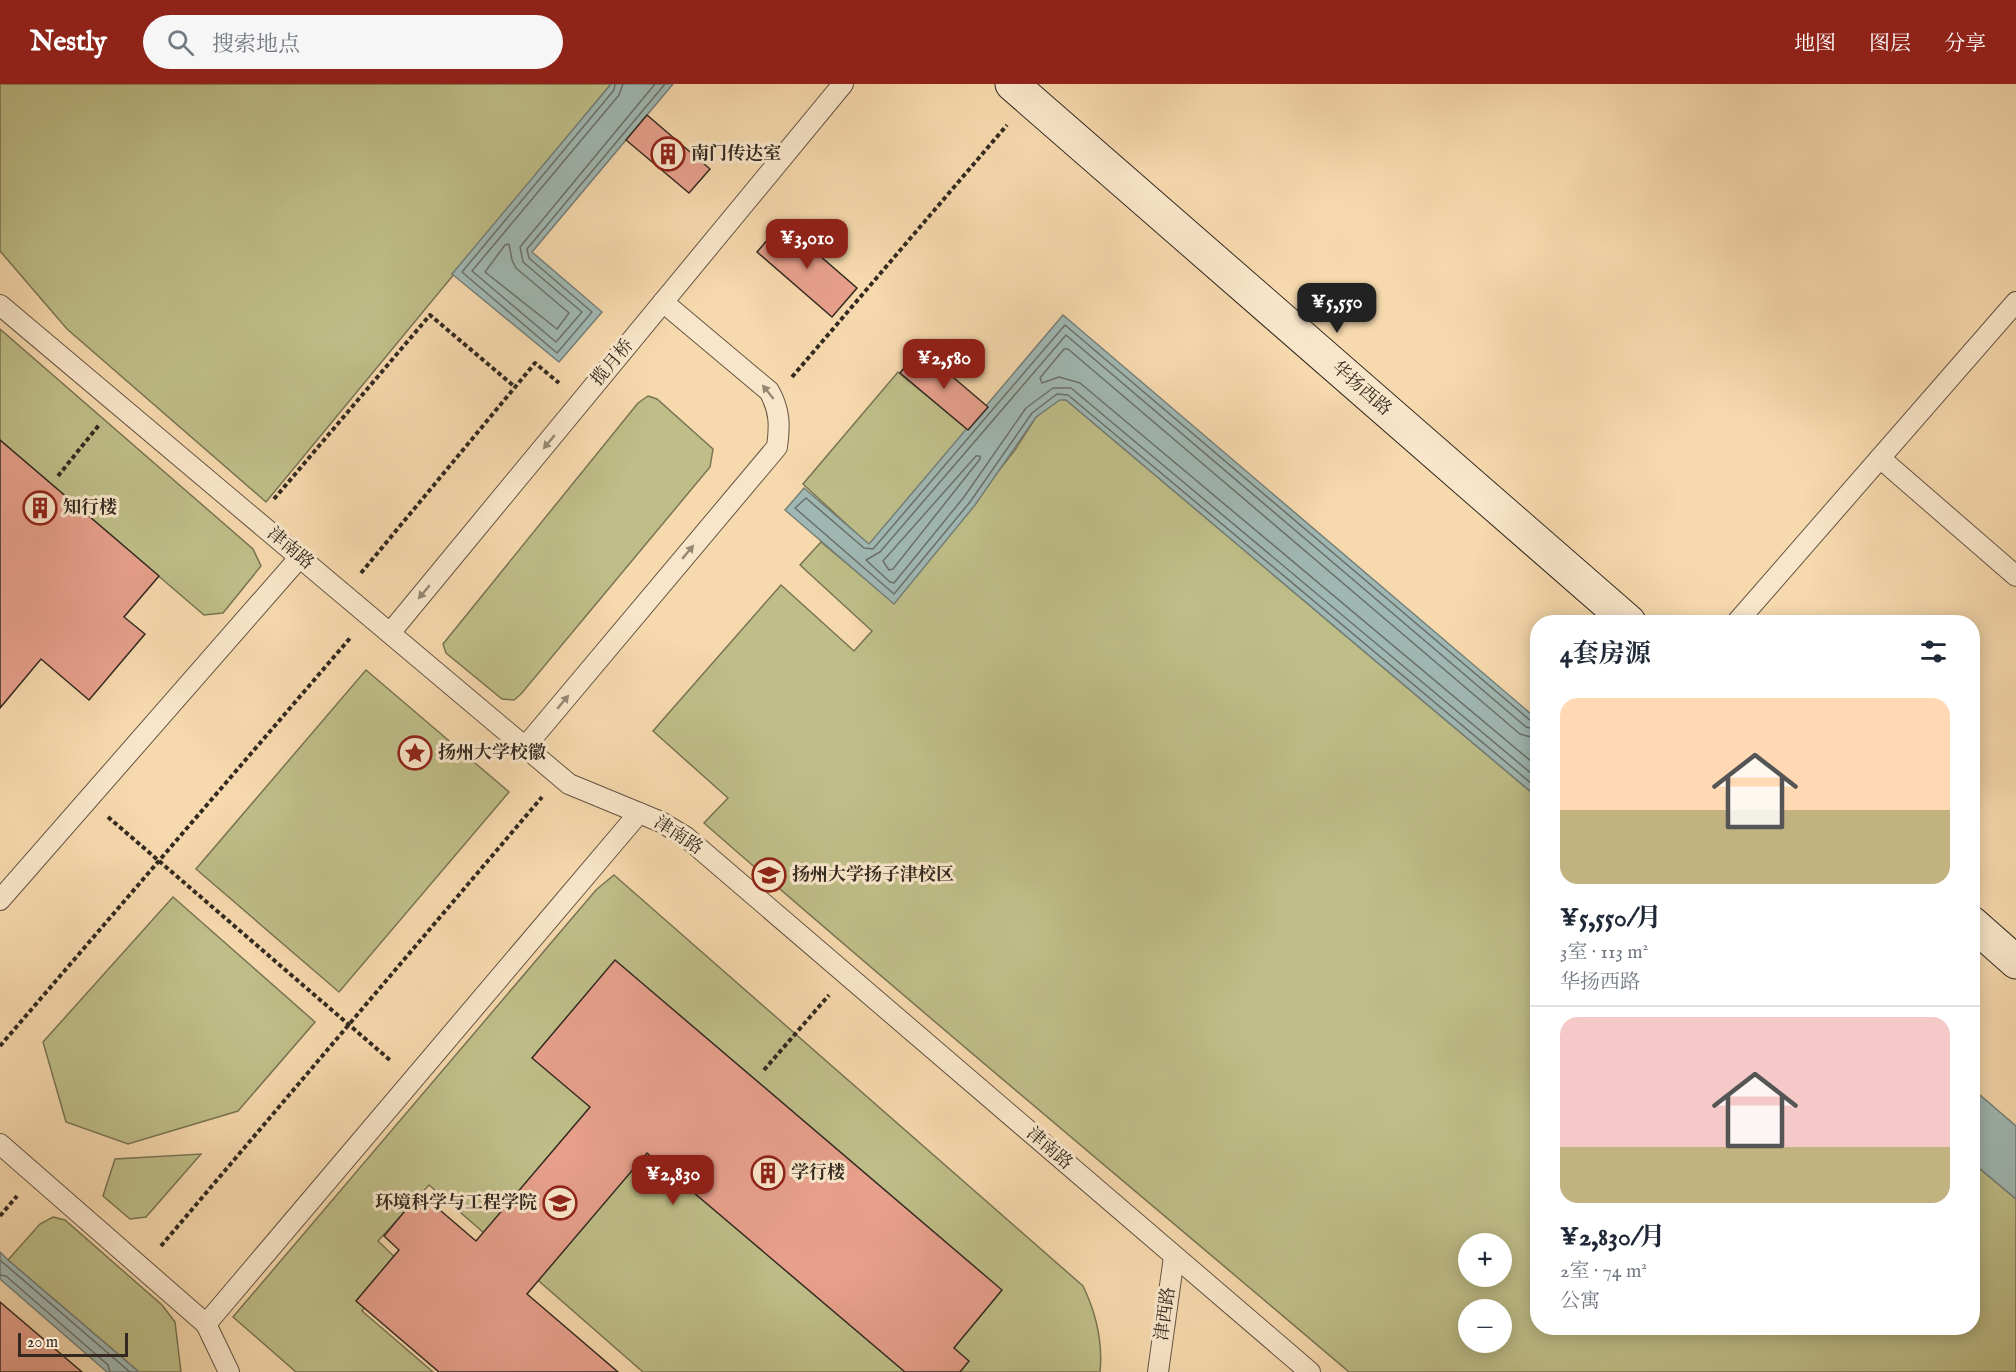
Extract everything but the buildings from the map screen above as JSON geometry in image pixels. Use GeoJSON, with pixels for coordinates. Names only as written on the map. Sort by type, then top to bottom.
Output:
{"type":"FeatureCollection","features":[{"type":"Feature","properties":{"kind":"main road","name":"华扬西路"},"geometry":{"type":"LineString","coordinates":[[1021,91],[1621,615]]}},
{"type":"Feature","properties":{"kind":"main road"},"geometry":{"type":"LineString","coordinates":[[1980,930],[2016,962]]}},
{"type":"Feature","properties":{"kind":"lane","name":"揽月桥"},"geometry":{"type":"LineString","coordinates":[[390,633],[843,84]]}},
{"type":"Feature","properties":{"kind":"lane"},"geometry":{"type":"LineString","coordinates":[[525,747],[777,447],[781,424],[770,391],[663,302]]}},
{"type":"Feature","properties":{"kind":"lane"},"geometry":{"type":"LineString","coordinates":[[1743,615],[2016,302]]}},
{"type":"Feature","properties":{"kind":"lane","name":"津南路"},"geometry":{"type":"LineString","coordinates":[[0,305],[569,784],[661,822],[686,837],[1310,1372]]}},
{"type":"Feature","properties":{"kind":"lane"},"geometry":{"type":"LineString","coordinates":[[1880,458],[2016,576]]}},
{"type":"Feature","properties":{"kind":"lane"},"geometry":{"type":"LineString","coordinates":[[0,900],[300,557]]}},
{"type":"Feature","properties":{"kind":"lane"},"geometry":{"type":"LineString","coordinates":[[206,1324],[639,813]]}},
{"type":"Feature","properties":{"kind":"lane"},"geometry":{"type":"LineString","coordinates":[[0,1144],[206,1324],[228,1372]]}},
{"type":"Feature","properties":{"kind":"lane","name":"津西路"},"geometry":{"type":"LineString","coordinates":[[1158,1372],[1174,1257]]}},
{"type":"Feature","properties":{"kind":"path"},"geometry":{"type":"LineString","coordinates":[[774,398],[1021,91]]}},
{"type":"Feature","properties":{"kind":"path"},"geometry":{"type":"LineString","coordinates":[[256,520],[430,315],[515,387]]}},
{"type":"Feature","properties":{"kind":"path"},"geometry":{"type":"LineString","coordinates":[[343,594],[535,363],[584,399]]}},
{"type":"Feature","properties":{"kind":"path"},"geometry":{"type":"LineString","coordinates":[[58,476],[116,403]]}},
{"type":"Feature","properties":{"kind":"path"},"geometry":{"type":"LineString","coordinates":[[0,1046],[369,616]]}},
{"type":"Feature","properties":{"kind":"path"},"geometry":{"type":"LineString","coordinates":[[142,1268],[560,776]]}},
{"type":"Feature","properties":{"kind":"path"},"geometry":{"type":"LineString","coordinates":[[88,800],[413,1080]]}},
{"type":"Feature","properties":{"kind":"path"},"geometry":{"type":"LineString","coordinates":[[765,1070],[846,975]]}},
{"type":"Feature","properties":{"kind":"shaded area"},"geometry":{"type":"Polygon","coordinates":[[[0,84],[611,84],[266,502],[67,329],[0,251],[0,84]]]}},
{"type":"Feature","properties":{"kind":"shaded area"},"geometry":{"type":"Polygon","coordinates":[[[0,329],[253,549],[261,566],[223,613],[204,615],[0,440],[0,329]]]}},
{"type":"Feature","properties":{"kind":"shaded area"},"geometry":{"type":"Polygon","coordinates":[[[898,372],[968,430],[869,545],[803,484],[898,372]]]}},
{"type":"Feature","properties":{"kind":"shaded area"},"geometry":{"type":"Polygon","coordinates":[[[648,396],[657,399],[713,449],[710,467],[521,694],[514,700],[502,699],[446,653],[443,644],[638,403],[648,396]]]}},
{"type":"Feature","properties":{"kind":"shaded area"},"geometry":{"type":"Polygon","coordinates":[[[1060,399],[1066,400],[1530,791],[1530,1335],[1980,1335],[1980,1169],[2016,1199],[2016,1372],[1349,1372],[704,823],[728,798],[653,731],[781,585],[854,651],[872,631],[800,565],[821,542],[894,603],[1015,450],[1036,417],[1060,399]]]}},
{"type":"Feature","properties":{"kind":"shaded area"},"geometry":{"type":"Polygon","coordinates":[[[366,670],[509,792],[339,992],[196,869],[366,670]]]}},
{"type":"Feature","properties":{"kind":"shaded area"},"geometry":{"type":"Polygon","coordinates":[[[614,875],[1083,1286],[1098,1328],[1100,1372],[643,1372],[429,1185],[378,1241],[401,1263],[362,1311],[433,1372],[296,1372],[233,1317],[596,890],[614,875]]]}},
{"type":"Feature","properties":{"kind":"shaded area"},"geometry":{"type":"Polygon","coordinates":[[[173,897],[315,1022],[238,1111],[128,1144],[66,1122],[43,1042],[173,897]]]}},
{"type":"Feature","properties":{"kind":"shaded area"},"geometry":{"type":"Polygon","coordinates":[[[201,1154],[146,1217],[130,1219],[103,1196],[115,1159],[201,1154]]]}},
{"type":"Feature","properties":{"kind":"shaded area"},"geometry":{"type":"Polygon","coordinates":[[[53,1217],[65,1220],[162,1305],[175,1322],[181,1372],[139,1372],[8,1260],[40,1224],[53,1217]]]}},
{"type":"Feature","properties":{"kind":"water"},"geometry":{"type":"Polygon","coordinates":[[[611,84],[673,84],[532,252],[602,312],[559,362],[452,274],[611,84]]]}},
{"type":"Feature","properties":{"kind":"water"},"geometry":{"type":"Polygon","coordinates":[[[1063,315],[1530,713],[1530,791],[1066,400],[1060,400],[1036,417],[975,505],[894,604],[785,510],[804,488],[869,544],[1063,315]]]}},
{"type":"Feature","properties":{"kind":"water"},"geometry":{"type":"Polygon","coordinates":[[[1980,1095],[2016,1126],[2016,1199],[1980,1169],[1980,1095]]]}},
{"type":"Feature","properties":{"kind":"water"},"geometry":{"type":"Polygon","coordinates":[[[0,1252],[139,1372],[107,1372],[0,1279],[0,1252]]]}},
{"type":"Feature","properties":{"kind":"place","name":"南门传达室"},"geometry":{"type":"Point","coordinates":[668,154]}},
{"type":"Feature","properties":{"kind":"place","name":"知行楼"},"geometry":{"type":"Point","coordinates":[40,508]}},
{"type":"Feature","properties":{"kind":"place","name":"扬州大学校徽"},"geometry":{"type":"Point","coordinates":[415,753]}},
{"type":"Feature","properties":{"kind":"place","name":"扬州大学扬子津校区"},"geometry":{"type":"Point","coordinates":[769,875]}},
{"type":"Feature","properties":{"kind":"place","name":"学行楼"},"geometry":{"type":"Point","coordinates":[768,1173]}},
{"type":"Feature","properties":{"kind":"place","name":"环境科学与工程学院"},"geometry":{"type":"Point","coordinates":[560,1203]}}]}
